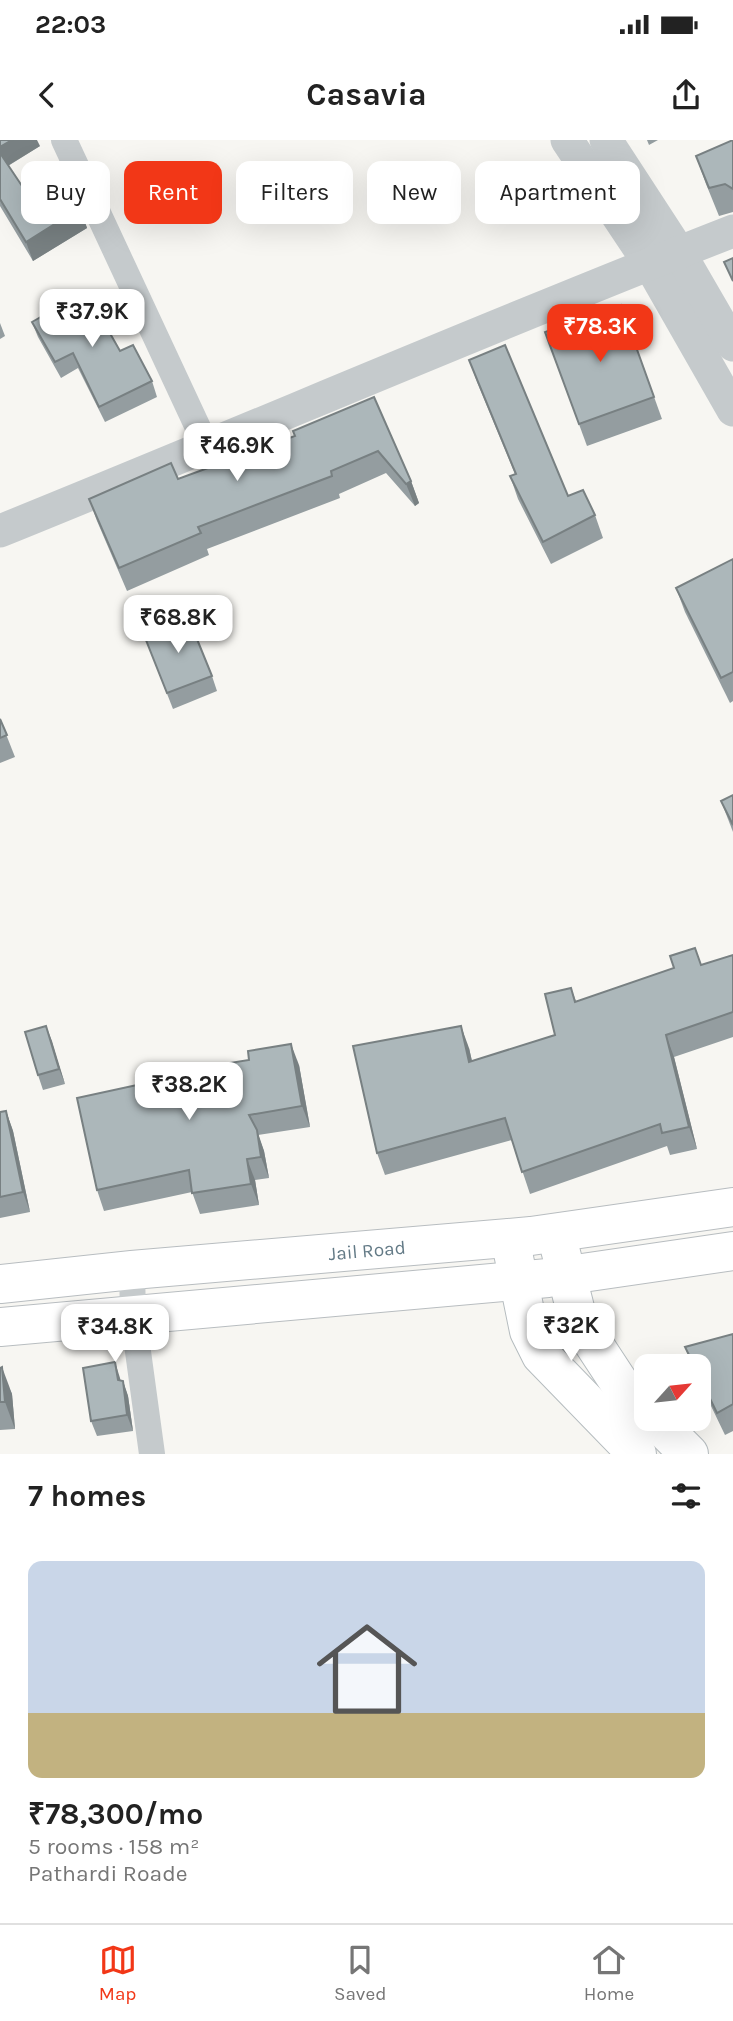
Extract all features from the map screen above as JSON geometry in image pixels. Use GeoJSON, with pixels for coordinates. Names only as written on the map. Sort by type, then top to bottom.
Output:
{"type":"FeatureCollection","features":[{"type":"Feature","properties":{"kind":"main road","name":"Jail Road"},"geometry":{"type":"LineString","coordinates":[[0,1284],[510,1238],[733,1207]]}},
{"type":"Feature","properties":{"kind":"main road"},"geometry":{"type":"LineString","coordinates":[[556,1233],[578,1320],[620,1384],[634,1398]]}},
{"type":"Feature","properties":{"kind":"main road"},"geometry":{"type":"LineString","coordinates":[[510,1238],[529,1331],[541,1355],[637,1454]]}},
{"type":"Feature","properties":{"kind":"main road"},"geometry":{"type":"LineString","coordinates":[[0,1327],[519,1280],[733,1251]]}},
{"type":"Feature","properties":{"kind":"main road"},"geometry":{"type":"LineString","coordinates":[[667,1432],[689,1454]]}},
{"type":"Feature","properties":{"kind":"street"},"geometry":{"type":"LineString","coordinates":[[64,140],[207,447]]}},
{"type":"Feature","properties":{"kind":"street"},"geometry":{"type":"LineString","coordinates":[[567,140],[733,345]]}},
{"type":"Feature","properties":{"kind":"street"},"geometry":{"type":"LineString","coordinates":[[606,140],[664,258],[733,410]]}},
{"type":"Feature","properties":{"kind":"street"},"geometry":{"type":"LineString","coordinates":[[0,531],[733,231]]}},
{"type":"Feature","properties":{"kind":"street"},"geometry":{"type":"LineString","coordinates":[[132,1270],[132,1315],[152,1454]]}},
{"type":"Feature","properties":{"kind":"building"},"geometry":{"type":"Polygon","coordinates":[[[0,140],[12,140],[0,147],[0,140]]]}},
{"type":"Feature","properties":{"kind":"building"},"geometry":{"type":"Polygon","coordinates":[[[733,140],[733,189],[725,184],[709,188],[696,156],[733,140]]]}},
{"type":"Feature","properties":{"kind":"building"},"geometry":{"type":"Polygon","coordinates":[[[0,153],[21,184],[21,224],[55,224],[26,242],[0,199],[0,153]]]}},
{"type":"Feature","properties":{"kind":"building"},"geometry":{"type":"Polygon","coordinates":[[[733,258],[733,281],[724,262],[733,258]]]}},
{"type":"Feature","properties":{"kind":"building"},"geometry":{"type":"Polygon","coordinates":[[[86,291],[120,351],[133,345],[152,381],[99,407],[73,353],[55,362],[32,322],[86,291]]]}},
{"type":"Feature","properties":{"kind":"building"},"geometry":{"type":"Polygon","coordinates":[[[621,305],[654,397],[579,424],[545,332],[621,305]]]}},
{"type":"Feature","properties":{"kind":"building"},"geometry":{"type":"Polygon","coordinates":[[[505,345],[568,496],[583,490],[595,515],[543,542],[510,476],[516,474],[469,360],[505,345]]]}},
{"type":"Feature","properties":{"kind":"building"},"geometry":{"type":"Polygon","coordinates":[[[374,397],[411,481],[406,484],[378,451],[331,471],[332,476],[198,527],[201,533],[119,568],[89,499],[171,463],[178,479],[295,436],[293,431],[374,397]]]}},
{"type":"Feature","properties":{"kind":"building"},"geometry":{"type":"Polygon","coordinates":[[[733,559],[733,672],[721,678],[676,588],[733,559]]]}},
{"type":"Feature","properties":{"kind":"building"},"geometry":{"type":"Polygon","coordinates":[[[188,617],[212,676],[167,693],[144,635],[188,617]]]}},
{"type":"Feature","properties":{"kind":"building"},"geometry":{"type":"Polygon","coordinates":[[[0,719],[7,735],[0,738],[0,719]]]}},
{"type":"Feature","properties":{"kind":"building"},"geometry":{"type":"Polygon","coordinates":[[[733,795],[733,825],[721,801],[733,795]]]}},
{"type":"Feature","properties":{"kind":"building"},"geometry":{"type":"Polygon","coordinates":[[[695,948],[701,965],[733,955],[733,1012],[666,1035],[689,1127],[662,1133],[660,1124],[522,1172],[505,1118],[377,1153],[353,1046],[461,1026],[469,1062],[555,1035],[545,994],[571,988],[575,1002],[674,968],[670,956],[695,948]]]}},
{"type":"Feature","properties":{"kind":"building"},"geometry":{"type":"Polygon","coordinates":[[[46,1026],[59,1069],[38,1075],[25,1032],[46,1026]]]}},
{"type":"Feature","properties":{"kind":"building"},"geometry":{"type":"Polygon","coordinates":[[[291,1044],[302,1106],[249,1115],[257,1130],[261,1157],[247,1159],[251,1184],[192,1193],[189,1170],[97,1190],[77,1098],[174,1077],[173,1072],[249,1060],[248,1051],[291,1044]]]}},
{"type":"Feature","properties":{"kind":"building"},"geometry":{"type":"Polygon","coordinates":[[[6,1111],[23,1192],[0,1197],[0,1112],[6,1111]]]}},
{"type":"Feature","properties":{"kind":"building"},"geometry":{"type":"Polygon","coordinates":[[[733,1334],[733,1404],[717,1413],[711,1401],[711,1354],[688,1354],[685,1347],[733,1334]]]}},
{"type":"Feature","properties":{"kind":"building"},"geometry":{"type":"Polygon","coordinates":[[[115,1362],[118,1380],[123,1381],[127,1415],[91,1421],[83,1368],[115,1362]]]}},
{"type":"Feature","properties":{"kind":"building"},"geometry":{"type":"Polygon","coordinates":[[[2,1367],[5,1402],[0,1402],[2,1367]]]}}]}
